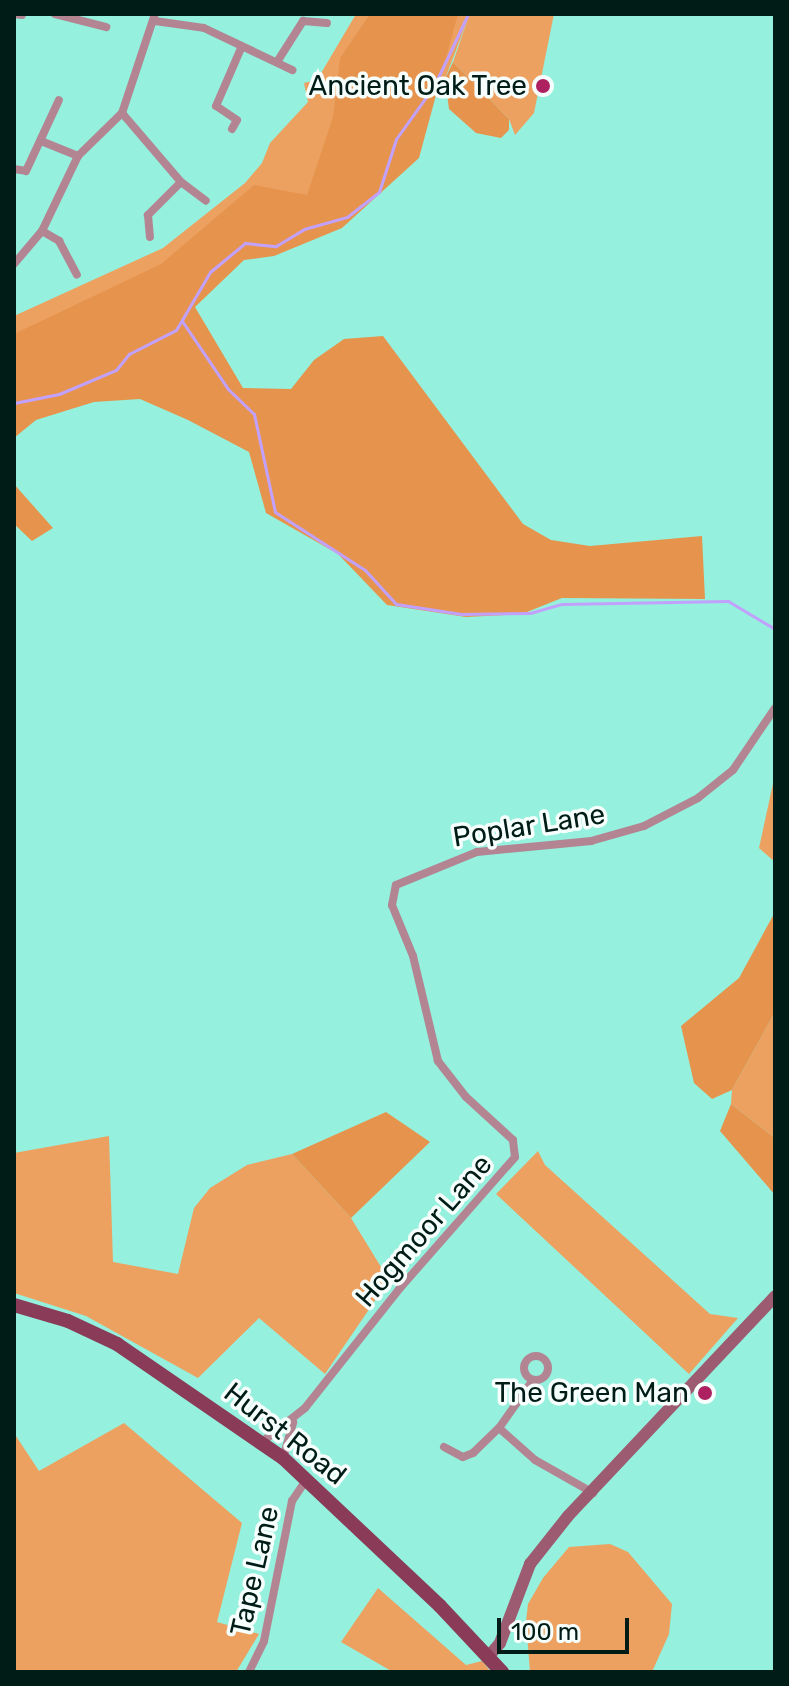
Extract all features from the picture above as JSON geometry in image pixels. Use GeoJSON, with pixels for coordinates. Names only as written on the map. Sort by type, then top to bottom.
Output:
{"type":"FeatureCollection","features":[{"type":"Feature","properties":{"kind":"main road","name":"Hurst Road"},"geometry":{"type":"LineString","coordinates":[[14,1305],[68,1321],[117,1344],[262,1442],[306,1480],[502,1672]]}},
{"type":"Feature","properties":{"kind":"street"},"geometry":{"type":"LineString","coordinates":[[14,14],[22,15]]}},
{"type":"Feature","properties":{"kind":"street"},"geometry":{"type":"LineString","coordinates":[[55,14],[81,18],[106,27]]}},
{"type":"Feature","properties":{"kind":"street"},"geometry":{"type":"LineString","coordinates":[[277,62],[302,17],[327,23]]}},
{"type":"Feature","properties":{"kind":"street"},"geometry":{"type":"LineString","coordinates":[[14,264],[42,231],[78,156],[122,113],[155,18],[204,28],[292,70]]}},
{"type":"Feature","properties":{"kind":"street"},"geometry":{"type":"LineString","coordinates":[[209,115],[216,106],[242,46]]}},
{"type":"Feature","properties":{"kind":"street"},"geometry":{"type":"LineString","coordinates":[[14,169],[26,171],[59,100]]}},
{"type":"Feature","properties":{"kind":"street"},"geometry":{"type":"LineString","coordinates":[[216,106],[234,125]]}},
{"type":"Feature","properties":{"kind":"street"},"geometry":{"type":"LineString","coordinates":[[122,113],[181,182],[206,201]]}},
{"type":"Feature","properties":{"kind":"street"},"geometry":{"type":"LineString","coordinates":[[41,141],[78,156]]}},
{"type":"Feature","properties":{"kind":"street"},"geometry":{"type":"LineString","coordinates":[[148,215],[181,182]]}},
{"type":"Feature","properties":{"kind":"street"},"geometry":{"type":"LineString","coordinates":[[138,210],[148,215]]}},
{"type":"Feature","properties":{"kind":"street"},"geometry":{"type":"LineString","coordinates":[[148,215],[150,237]]}},
{"type":"Feature","properties":{"kind":"street"},"geometry":{"type":"LineString","coordinates":[[42,231],[59,241],[77,275]]}},
{"type":"Feature","properties":{"kind":"street","name":"Poplar Lane"},"geometry":{"type":"LineString","coordinates":[[392,890],[409,875],[477,852],[591,841],[644,826],[698,798],[733,770],[775,708]]}},
{"type":"Feature","properties":{"kind":"street","name":"Hogmoor Lane"},"geometry":{"type":"LineString","coordinates":[[262,1442],[293,1421],[516,1153],[513,1140],[466,1097],[438,1061],[392,890]]}},
{"type":"Feature","properties":{"kind":"street"},"geometry":{"type":"LineString","coordinates":[[488,1657],[500,1643],[530,1564],[775,1296]]}},
{"type":"Feature","properties":{"kind":"street"},"geometry":{"type":"LineString","coordinates":[[444,1447],[468,1456],[499,1428],[533,1380]]}},
{"type":"Feature","properties":{"kind":"street","name":"Hogmoor Lane"},"geometry":{"type":"LineString","coordinates":[[283,1458],[293,1421]]}},
{"type":"Feature","properties":{"kind":"street"},"geometry":{"type":"LineString","coordinates":[[499,1428],[535,1460],[594,1493]]}},
{"type":"Feature","properties":{"kind":"street","name":"Tape Lane"},"geometry":{"type":"LineString","coordinates":[[249,1672],[264,1641],[292,1501],[306,1480]]}},
{"type":"Feature","properties":{"kind":"shaded area"},"geometry":{"type":"Polygon","coordinates":[[[356,14],[554,14],[534,113],[515,135],[509,119],[453,62],[469,16],[445,79],[373,186],[247,238],[14,405],[14,316],[163,248],[245,183],[262,163],[270,143],[308,102],[304,83],[317,80],[356,14]]]}},
{"type":"Feature","properties":{"kind":"shaded area"},"geometry":{"type":"Polygon","coordinates":[[[370,14],[458,14],[419,158],[342,228],[274,256],[244,260],[195,307],[243,388],[291,389],[314,360],[344,339],[383,336],[523,524],[551,540],[590,546],[702,536],[705,599],[562,598],[522,614],[466,617],[387,605],[338,554],[266,513],[249,452],[188,420],[140,399],[94,402],[36,420],[14,438],[14,334],[161,264],[254,185],[307,195],[333,117],[340,58],[370,14]]]}},
{"type":"Feature","properties":{"kind":"shaded area"},"geometry":{"type":"Polygon","coordinates":[[[453,62],[509,119],[509,130],[501,138],[476,133],[449,109],[445,79],[453,62]]]}},
{"type":"Feature","properties":{"kind":"shaded area"},"geometry":{"type":"Polygon","coordinates":[[[14,484],[53,528],[32,541],[14,524],[14,484]]]}},
{"type":"Feature","properties":{"kind":"shaded area"},"geometry":{"type":"Polygon","coordinates":[[[775,774],[775,862],[759,848],[775,774]]]}},
{"type":"Feature","properties":{"kind":"shaded area"},"geometry":{"type":"Polygon","coordinates":[[[775,912],[775,1012],[732,1090],[712,1099],[694,1083],[681,1026],[739,978],[775,912]]]}},
{"type":"Feature","properties":{"kind":"shaded area"},"geometry":{"type":"Polygon","coordinates":[[[775,1012],[775,1138],[731,1104],[732,1090],[775,1012]]]}},
{"type":"Feature","properties":{"kind":"shaded area"},"geometry":{"type":"Polygon","coordinates":[[[731,1104],[775,1138],[775,1195],[720,1131],[731,1104]]]}},
{"type":"Feature","properties":{"kind":"shaded area"},"geometry":{"type":"Polygon","coordinates":[[[386,1112],[430,1142],[351,1218],[292,1154],[386,1112]]]}},
{"type":"Feature","properties":{"kind":"shaded area"},"geometry":{"type":"Polygon","coordinates":[[[109,1136],[113,1262],[178,1274],[194,1208],[210,1188],[247,1165],[292,1154],[351,1218],[389,1280],[325,1374],[259,1318],[198,1378],[86,1316],[14,1293],[14,1153],[109,1136]]]}},
{"type":"Feature","properties":{"kind":"shaded area"},"geometry":{"type":"Polygon","coordinates":[[[538,1151],[545,1165],[710,1314],[738,1318],[689,1374],[496,1194],[538,1151]]]}},
{"type":"Feature","properties":{"kind":"shaded area"},"geometry":{"type":"Polygon","coordinates":[[[124,1423],[242,1523],[217,1622],[259,1634],[236,1672],[14,1672],[14,1433],[39,1471],[124,1423]]]}},
{"type":"Feature","properties":{"kind":"shaded area"},"geometry":{"type":"Polygon","coordinates":[[[610,1544],[628,1552],[672,1604],[669,1634],[652,1672],[530,1672],[526,1621],[528,1604],[543,1578],[569,1547],[610,1544]]]}},
{"type":"Feature","properties":{"kind":"shaded area"},"geometry":{"type":"Polygon","coordinates":[[[378,1588],[466,1665],[482,1661],[491,1672],[393,1672],[341,1642],[378,1588]]]}},
{"type":"Feature","properties":{"kind":"waterway"},"geometry":{"type":"LineString","coordinates":[[14,403],[59,394],[116,370],[129,354],[176,330],[210,272],[245,243],[276,246],[304,229],[347,217],[379,192],[396,139],[434,86],[468,14]]}},
{"type":"Feature","properties":{"kind":"waterway"},"geometry":{"type":"LineString","coordinates":[[182,321],[228,389],[254,414],[275,512],[365,570],[396,604],[461,614],[530,613],[562,604],[728,601],[775,629]]}},
{"type":"Feature","properties":{"kind":"place","name":"Ancient Oak Tree"},"geometry":{"type":"Point","coordinates":[543,86]}},
{"type":"Feature","properties":{"kind":"place","name":"The Green Man"},"geometry":{"type":"Point","coordinates":[705,1393]}}]}
